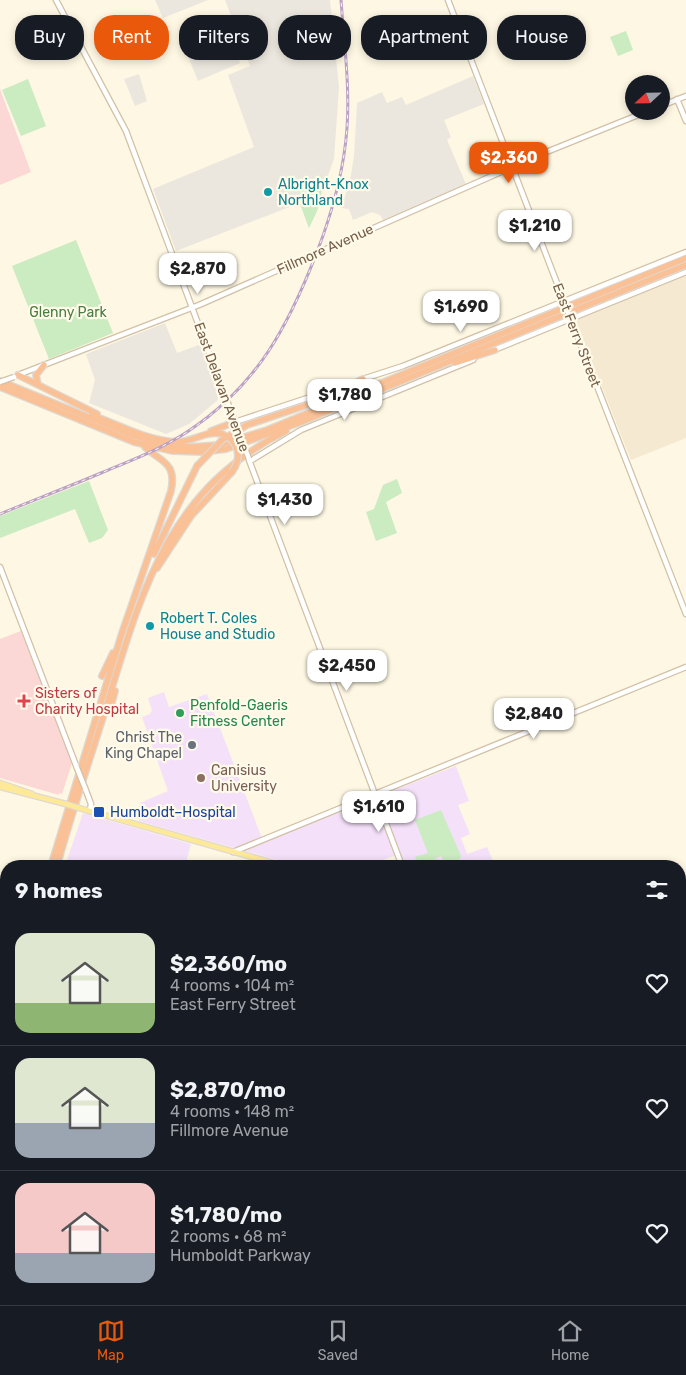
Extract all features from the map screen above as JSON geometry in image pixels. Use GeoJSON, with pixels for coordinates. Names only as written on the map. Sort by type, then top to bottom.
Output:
{"type":"FeatureCollection","features":[{"type":"Feature","properties":{"kind":"highway"},"geometry":{"type":"LineString","coordinates":[[37,396],[148,441],[168,446],[196,447],[222,445],[247,437],[686,258]]}},
{"type":"Feature","properties":{"kind":"highway"},"geometry":{"type":"LineString","coordinates":[[0,387],[144,445],[184,452],[215,451],[239,445],[301,422],[686,265]]}},
{"type":"Feature","properties":{"kind":"highway"},"geometry":{"type":"LineString","coordinates":[[436,368],[495,350]]}},
{"type":"Feature","properties":{"kind":"highway"},"geometry":{"type":"LineString","coordinates":[[38,384],[36,375],[44,365]]}},
{"type":"Feature","properties":{"kind":"highway"},"geometry":{"type":"LineString","coordinates":[[16,376],[38,384],[121,426]]}},
{"type":"Feature","properties":{"kind":"highway"},"geometry":{"type":"LineString","coordinates":[[144,571],[197,466],[222,440],[247,424],[309,403],[358,384],[363,380]]}},
{"type":"Feature","properties":{"kind":"highway"},"geometry":{"type":"LineString","coordinates":[[0,382],[154,438],[176,442],[189,440],[235,422]]}},
{"type":"Feature","properties":{"kind":"highway"},"geometry":{"type":"LineString","coordinates":[[309,403],[382,382]]}},
{"type":"Feature","properties":{"kind":"highway"},"geometry":{"type":"LineString","coordinates":[[59,860],[137,611],[157,559],[175,528],[212,484],[251,450],[301,422]]}},
{"type":"Feature","properties":{"kind":"highway"},"geometry":{"type":"LineString","coordinates":[[150,577],[191,516],[232,472],[238,461],[238,451],[232,440],[222,434],[206,434]]}},
{"type":"Feature","properties":{"kind":"highway"},"geometry":{"type":"LineString","coordinates":[[53,860],[122,633],[144,571],[172,481],[165,462],[144,445]]}},
{"type":"Feature","properties":{"kind":"highway"},"geometry":{"type":"LineString","coordinates":[[102,676],[122,633]]}},
{"type":"Feature","properties":{"kind":"highway"},"geometry":{"type":"LineString","coordinates":[[111,706],[119,668]]}},
{"type":"Feature","properties":{"kind":"main road"},"geometry":{"type":"LineString","coordinates":[[0,783],[27,791],[33,795]]}},
{"type":"Feature","properties":{"kind":"main road"},"geometry":{"type":"LineString","coordinates":[[0,787],[262,860]]}},
{"type":"Feature","properties":{"kind":"street","name":"East Delavan Avenue"},"geometry":{"type":"LineString","coordinates":[[56,0],[126,131],[400,860]]}},
{"type":"Feature","properties":{"kind":"street","name":"East Ferry Street"},"geometry":{"type":"LineString","coordinates":[[448,0],[686,614]]}},
{"type":"Feature","properties":{"kind":"street"},"geometry":{"type":"LineString","coordinates":[[670,102],[686,96]]}},
{"type":"Feature","properties":{"kind":"street"},"geometry":{"type":"LineString","coordinates":[[678,99],[686,122]]}},
{"type":"Feature","properties":{"kind":"street","name":"Fillmore Avenue"},"geometry":{"type":"LineString","coordinates":[[0,382],[192,307],[512,167],[626,120]]}},
{"type":"Feature","properties":{"kind":"street"},"geometry":{"type":"LineString","coordinates":[[235,422],[403,366],[565,303],[686,252]]}},
{"type":"Feature","properties":{"kind":"street"},"geometry":{"type":"LineString","coordinates":[[249,460],[308,426],[686,272]]}},
{"type":"Feature","properties":{"kind":"street"},"geometry":{"type":"LineString","coordinates":[[0,567],[91,804],[90,811]]}},
{"type":"Feature","properties":{"kind":"street"},"geometry":{"type":"LineString","coordinates":[[233,852],[686,667]]}},
{"type":"Feature","properties":{"kind":"shaded area"},"geometry":{"type":"Polygon","coordinates":[[[155,0],[208,0],[169,16],[162,15],[155,0]]]}},
{"type":"Feature","properties":{"kind":"shaded area"},"geometry":{"type":"Polygon","coordinates":[[[225,0],[330,0],[332,15],[278,15],[278,60],[336,60],[339,87],[334,159],[309,228],[300,203],[176,251],[153,189],[254,147],[228,75],[250,66],[248,60],[268,60],[268,15],[231,15],[225,0]]]}},
{"type":"Feature","properties":{"kind":"shaded area"},"geometry":{"type":"Polygon","coordinates":[[[189,60],[239,60],[240,63],[198,81],[189,60]]]}},
{"type":"Feature","properties":{"kind":"shaded area"},"geometry":{"type":"Polygon","coordinates":[[[139,74],[147,101],[135,106],[124,79],[139,74]]]}},
{"type":"Feature","properties":{"kind":"shaded area"},"geometry":{"type":"Polygon","coordinates":[[[473,76],[484,104],[444,120],[451,137],[447,140],[466,184],[383,220],[380,215],[372,212],[353,220],[349,209],[341,208],[350,181],[354,156],[357,103],[382,92],[387,103],[402,97],[406,105],[473,76]]]}},
{"type":"Feature","properties":{"kind":"shaded area"},"geometry":{"type":"Polygon","coordinates":[[[0,89],[31,172],[0,185],[0,89]]]}},
{"type":"Feature","properties":{"kind":"shaded area"},"geometry":{"type":"Polygon","coordinates":[[[686,275],[686,438],[631,460],[575,319],[686,275]]]}},
{"type":"Feature","properties":{"kind":"shaded area"},"geometry":{"type":"Polygon","coordinates":[[[165,323],[177,353],[201,344],[216,382],[218,400],[189,424],[166,434],[89,403],[95,380],[86,354],[165,323]]]}},
{"type":"Feature","properties":{"kind":"shaded area","name":"Sisters of Charity Hospital"},"geometry":{"type":"Polygon","coordinates":[[[21,631],[72,763],[62,794],[59,793],[59,795],[0,778],[0,639],[21,631]]]}},
{"type":"Feature","properties":{"kind":"shaded area","name":"Canisius University"},"geometry":{"type":"Polygon","coordinates":[[[164,692],[169,707],[207,694],[263,841],[456,766],[469,801],[458,805],[470,834],[461,838],[467,854],[487,847],[492,860],[402,860],[399,854],[383,860],[278,860],[139,821],[140,803],[168,791],[142,717],[150,714],[152,710],[148,698],[164,692]]]}},
{"type":"Feature","properties":{"kind":"shaded area"},"geometry":{"type":"Polygon","coordinates":[[[83,813],[191,844],[187,860],[67,860],[83,813]]]}},
{"type":"Feature","properties":{"kind":"green space"},"geometry":{"type":"Polygon","coordinates":[[[626,31],[633,50],[618,56],[610,37],[626,31]]]}},
{"type":"Feature","properties":{"kind":"green space"},"geometry":{"type":"Polygon","coordinates":[[[28,79],[46,126],[21,136],[2,90],[28,79]]]}},
{"type":"Feature","properties":{"kind":"green space"},"geometry":{"type":"Polygon","coordinates":[[[319,187],[321,191],[320,202],[309,228],[297,196],[319,187]]]}},
{"type":"Feature","properties":{"kind":"green space","name":"Glenny Park"},"geometry":{"type":"Polygon","coordinates":[[[76,240],[113,333],[49,359],[12,266],[76,240]]]}},
{"type":"Feature","properties":{"kind":"green space"},"geometry":{"type":"Polygon","coordinates":[[[397,479],[402,493],[386,502],[397,533],[376,541],[366,512],[374,509],[383,485],[397,479]]]}},
{"type":"Feature","properties":{"kind":"green space"},"geometry":{"type":"Polygon","coordinates":[[[89,481],[108,530],[102,538],[89,543],[75,509],[0,538],[0,516],[89,481]]]}},
{"type":"Feature","properties":{"kind":"green space"},"geometry":{"type":"Polygon","coordinates":[[[441,810],[461,856],[460,859],[443,860],[441,856],[436,858],[437,860],[416,860],[415,857],[428,853],[415,820],[441,810]]]}},
{"type":"Feature","properties":{"kind":"railway"},"geometry":{"type":"LineString","coordinates":[[0,514],[135,459],[179,437],[214,413],[234,394],[268,352],[282,329],[306,279],[328,222],[340,176],[348,112],[341,0]]}},
{"type":"Feature","properties":{"kind":"place","name":"Albright-Knox Northland"},"geometry":{"type":"Point","coordinates":[268,192]}},
{"type":"Feature","properties":{"kind":"place","name":"Robert T. Coles House and Studio"},"geometry":{"type":"Point","coordinates":[150,626]}},
{"type":"Feature","properties":{"kind":"place","name":"Sisters of Charity Hospital"},"geometry":{"type":"Point","coordinates":[24,701]}},
{"type":"Feature","properties":{"kind":"place","name":"Penfold-Gaeris Fitness Center"},"geometry":{"type":"Point","coordinates":[180,713]}},
{"type":"Feature","properties":{"kind":"place","name":"Christ The King Chapel"},"geometry":{"type":"Point","coordinates":[192,745]}},
{"type":"Feature","properties":{"kind":"place","name":"Canisius University"},"geometry":{"type":"Point","coordinates":[201,778]}},
{"type":"Feature","properties":{"kind":"place","name":"Humboldt–Hospital"},"geometry":{"type":"Point","coordinates":[99,812]}}]}
